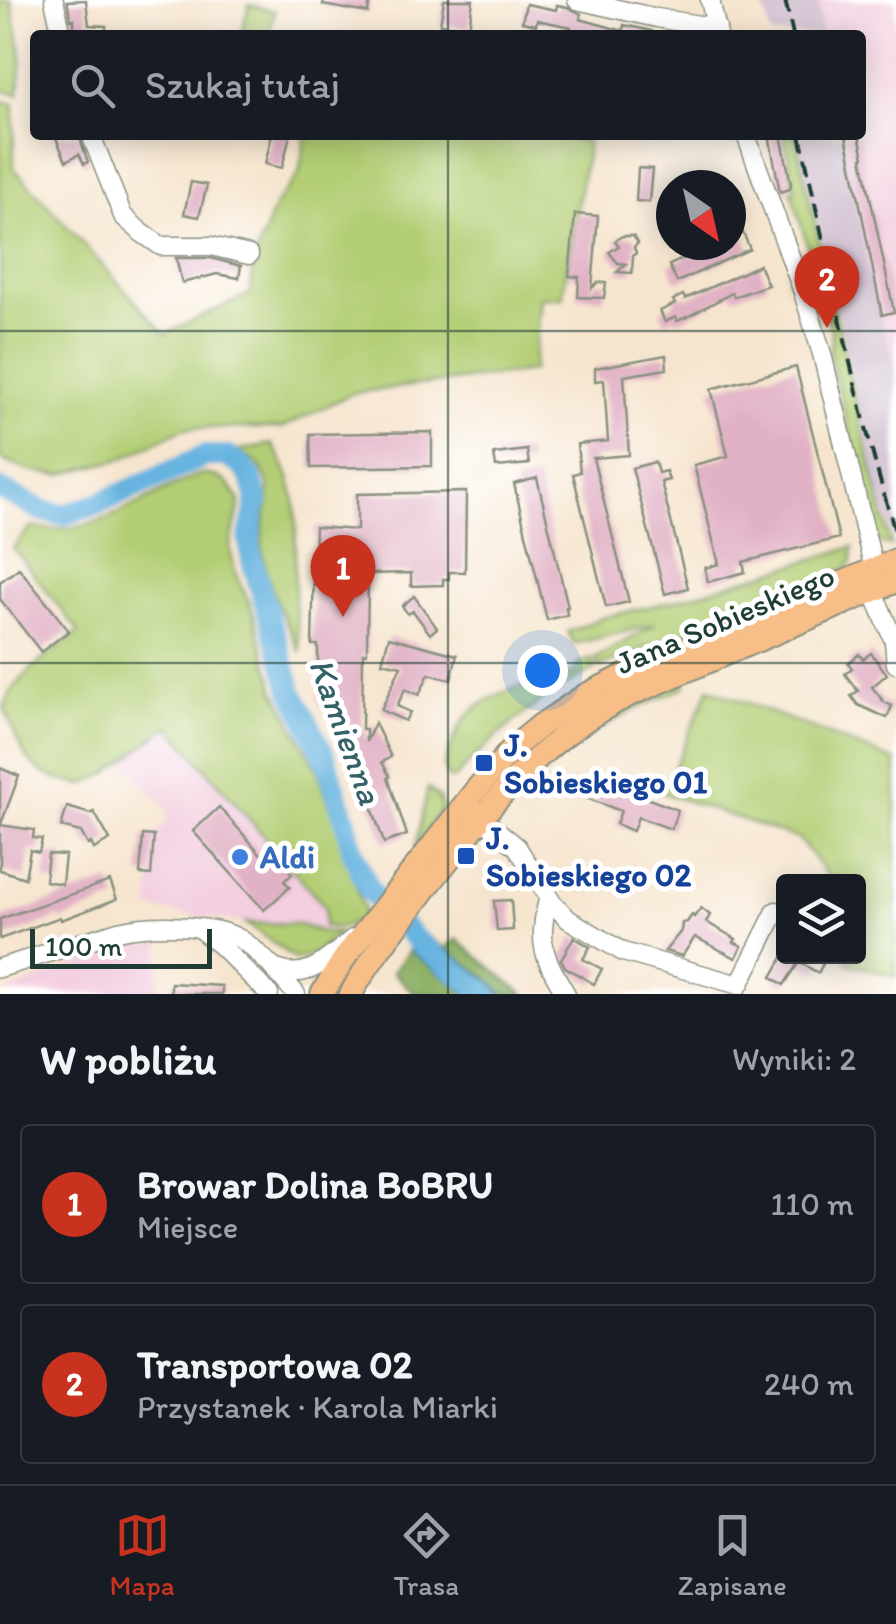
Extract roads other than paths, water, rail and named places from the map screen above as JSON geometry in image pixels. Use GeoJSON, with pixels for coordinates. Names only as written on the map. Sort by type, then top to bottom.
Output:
{"type":"FeatureCollection","features":[{"type":"Feature","properties":{"kind":"main road","name":"Jana Sobieskiego"},"geometry":{"type":"LineString","coordinates":[[473,811],[541,752],[596,712],[881,580]]}},
{"type":"Feature","properties":{"kind":"main road","name":"Jana Sobieskiego"},"geometry":{"type":"LineString","coordinates":[[322,994],[346,956],[412,889],[526,737],[584,696],[643,666],[881,580]]}},
{"type":"Feature","properties":{"kind":"main road","name":"Jana Sobieskiego"},"geometry":{"type":"LineString","coordinates":[[351,994],[378,927]]}},
{"type":"Feature","properties":{"kind":"street"},"geometry":{"type":"LineString","coordinates":[[54,0],[61,30]]}},
{"type":"Feature","properties":{"kind":"street"},"geometry":{"type":"LineString","coordinates":[[577,0],[713,30]]}},
{"type":"Feature","properties":{"kind":"street"},"geometry":{"type":"LineString","coordinates":[[710,0],[718,30]]}},
{"type":"Feature","properties":{"kind":"street"},"geometry":{"type":"LineString","coordinates":[[93,140],[122,216],[142,233],[160,246],[211,246],[249,255]]}},
{"type":"Feature","properties":{"kind":"street"},"geometry":{"type":"LineString","coordinates":[[748,140],[822,354],[881,580],[896,664]]}},
{"type":"Feature","properties":{"kind":"street"},"geometry":{"type":"LineString","coordinates":[[473,811],[517,847],[568,920],[622,952],[747,990],[776,911]]}},
{"type":"Feature","properties":{"kind":"street"},"geometry":{"type":"LineString","coordinates":[[552,901],[547,904],[542,943],[566,994]]}},
{"type":"Feature","properties":{"kind":"street","name":"Jana Sobieskiego"},"geometry":{"type":"LineString","coordinates":[[0,968],[135,927],[172,926],[217,930],[240,939],[296,994]]}},
{"type":"Feature","properties":{"kind":"street","name":"Jana Sobieskiego"},"geometry":{"type":"LineString","coordinates":[[266,962],[287,973],[305,972],[378,927]]}},
{"type":"Feature","properties":{"kind":"street"},"geometry":{"type":"LineString","coordinates":[[200,930],[269,994]]}},
{"type":"Feature","properties":{"kind":"water"},"geometry":{"type":"Polygon","coordinates":[[[423,933],[503,994],[468,994],[409,950],[423,933]]]}},
{"type":"Feature","properties":{"kind":"waterway","name":"Kamienna"},"geometry":{"type":"LineString","coordinates":[[0,489],[43,511],[63,515],[98,504],[205,456],[226,456],[240,464],[251,477],[257,500],[249,537],[252,561],[292,691],[325,757],[353,853],[370,891],[417,941],[485,994]]}},
{"type":"Feature","properties":{"kind":"railway"},"geometry":{"type":"LineString","coordinates":[[785,0],[792,30]]}},
{"type":"Feature","properties":{"kind":"railway"},"geometry":{"type":"LineString","coordinates":[[801,140],[856,386],[896,534]]}},
{"type":"Feature","properties":{"kind":"place","name":"Transportowa 02"},"geometry":{"type":"Point","coordinates":[827,328]}},
{"type":"Feature","properties":{"kind":"place","name":"Browar Dolina BoBRU"},"geometry":{"type":"Point","coordinates":[343,617]}},
{"type":"Feature","properties":{"kind":"place","name":"J. Sobieskiego 01"},"geometry":{"type":"Point","coordinates":[484,763]}},
{"type":"Feature","properties":{"kind":"place","name":"J. Sobieskiego 02"},"geometry":{"type":"Point","coordinates":[466,856]}},
{"type":"Feature","properties":{"kind":"place","name":"Aldi"},"geometry":{"type":"Point","coordinates":[240,857]}}]}
